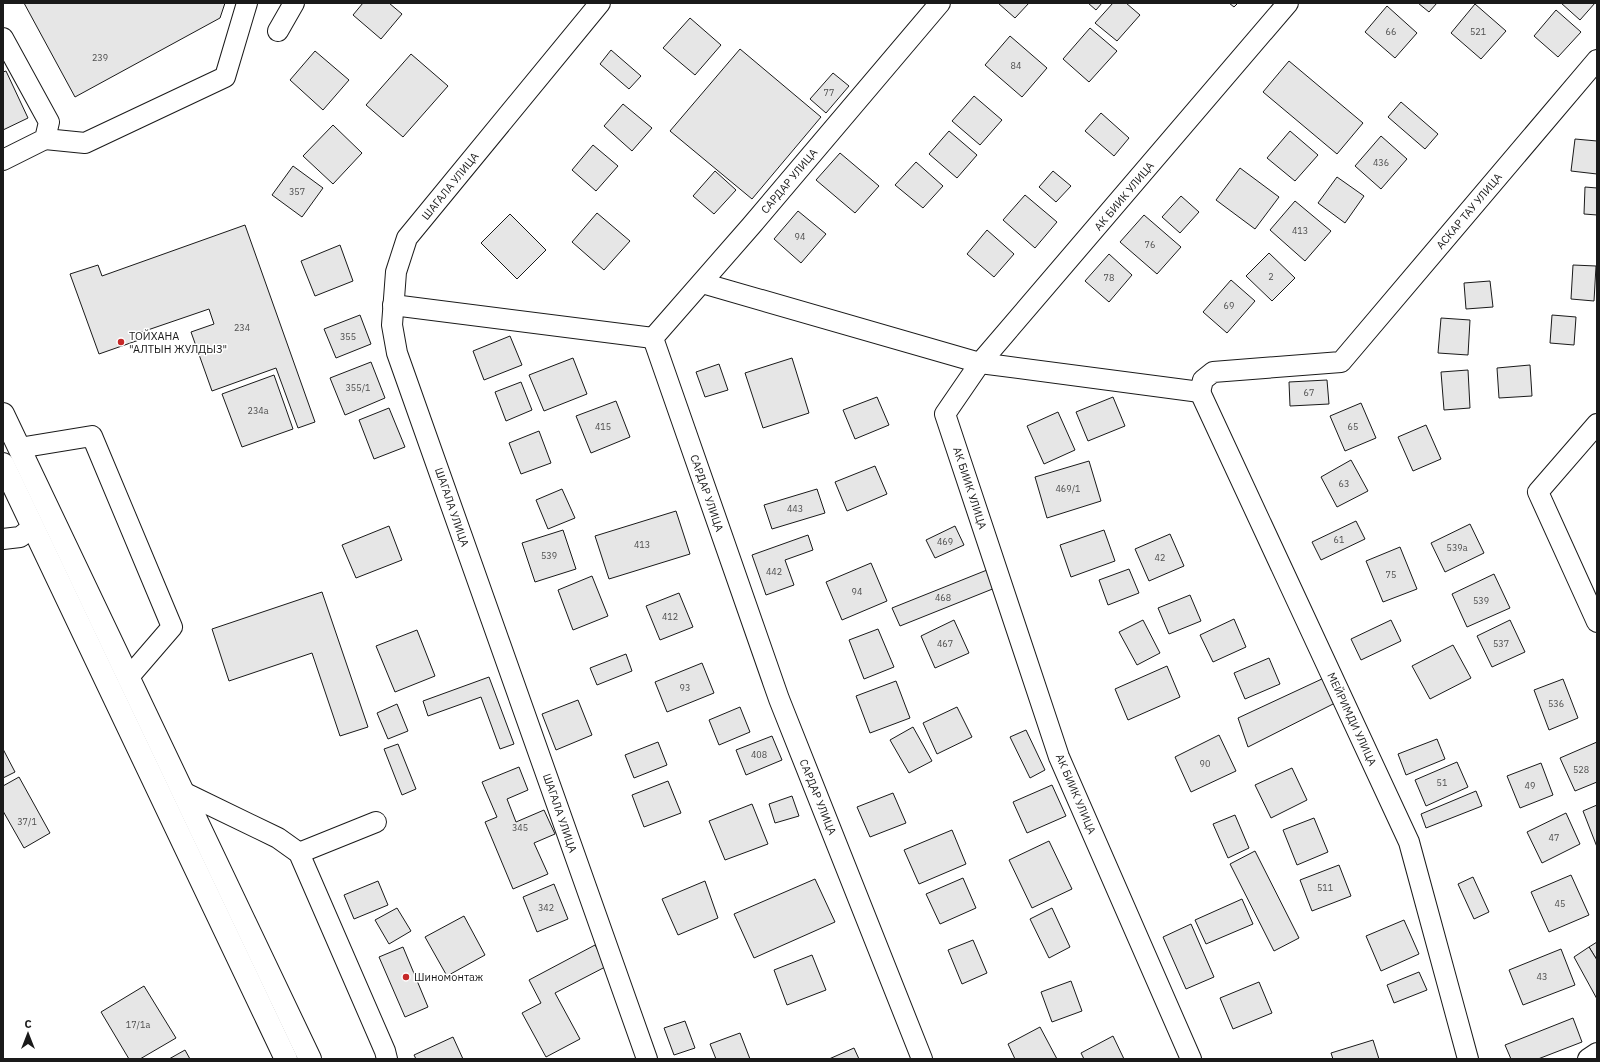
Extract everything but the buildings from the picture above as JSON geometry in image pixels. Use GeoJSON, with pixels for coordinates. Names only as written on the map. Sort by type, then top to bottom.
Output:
{"type":"FeatureCollection","features":[{"type":"Feature","properties":{"kind":"highway"},"geometry":{"type":"LineString","coordinates":[[3,414],[310,1059]]}},
{"type":"Feature","properties":{"kind":"highway"},"geometry":{"type":"LineString","coordinates":[[3,464],[286,1059]]}},
{"type":"Feature","properties":{"kind":"street"},"geometry":{"type":"LineString","coordinates":[[3,160],[45,139],[85,143],[225,77],[247,3]]}},
{"type":"Feature","properties":{"kind":"street"},"geometry":{"type":"LineString","coordinates":[[278,32],[294,3]]}},
{"type":"Feature","properties":{"kind":"street","name":"ШАГАЛА УЛИЦА"},"geometry":{"type":"LineString","coordinates":[[600,3],[408,238],[396,272],[392,324],[397,352],[647,1059]]}},
{"type":"Feature","properties":{"kind":"street","name":"САРДАР УЛИЦА"},"geometry":{"type":"LineString","coordinates":[[922,1059],[779,699],[653,338],[702,283],[940,3]]}},
{"type":"Feature","properties":{"kind":"street","name":"АК БИИК УЛИЦА"},"geometry":{"type":"LineString","coordinates":[[1191,1059],[1059,757],[945,414],[980,363],[1288,3]]}},
{"type":"Feature","properties":{"kind":"street"},"geometry":{"type":"LineString","coordinates":[[3,38],[49,122],[45,139]]}},
{"type":"Feature","properties":{"kind":"street","name":"АСКАР ТАУ УЛИЦА"},"geometry":{"type":"LineString","coordinates":[[1200,392],[1203,380],[1213,372],[1341,362],[1597,60]]}},
{"type":"Feature","properties":{"kind":"street"},"geometry":{"type":"LineString","coordinates":[[702,283],[980,363],[1200,392]]}},
{"type":"Feature","properties":{"kind":"street"},"geometry":{"type":"LineString","coordinates":[[393,304],[653,338]]}},
{"type":"Feature","properties":{"kind":"street","name":"МЕЙРИМДИ УЛИЦА"},"geometry":{"type":"LineString","coordinates":[[1200,392],[1409,842],[1468,1059]]}},
{"type":"Feature","properties":{"kind":"street"},"geometry":{"type":"LineString","coordinates":[[1597,424],[1538,492],[1597,622]]}},
{"type":"Feature","properties":{"kind":"street"},"geometry":{"type":"LineString","coordinates":[[19,448],[92,436],[172,627],[128,678]]}},
{"type":"Feature","properties":{"kind":"street"},"geometry":{"type":"LineString","coordinates":[[3,539],[20,537],[33,527]]}},
{"type":"Feature","properties":{"kind":"street"},"geometry":{"type":"LineString","coordinates":[[183,792],[278,838],[299,853],[385,1051],[387,1059]]}},
{"type":"Feature","properties":{"kind":"street"},"geometry":{"type":"LineString","coordinates":[[299,853],[376,822]]}},
{"type":"Feature","properties":{"kind":"street"},"geometry":{"type":"LineString","coordinates":[[1588,1059],[1597,1053]]}},
{"type":"Feature","properties":{"kind":"place","name":"ТОЙХАНА \"АЛТЫН ЖУЛДЫЗ\""},"geometry":{"type":"Point","coordinates":[121,342]}},
{"type":"Feature","properties":{"kind":"place","name":"Шиномонтаж"},"geometry":{"type":"Point","coordinates":[406,977]}}]}
